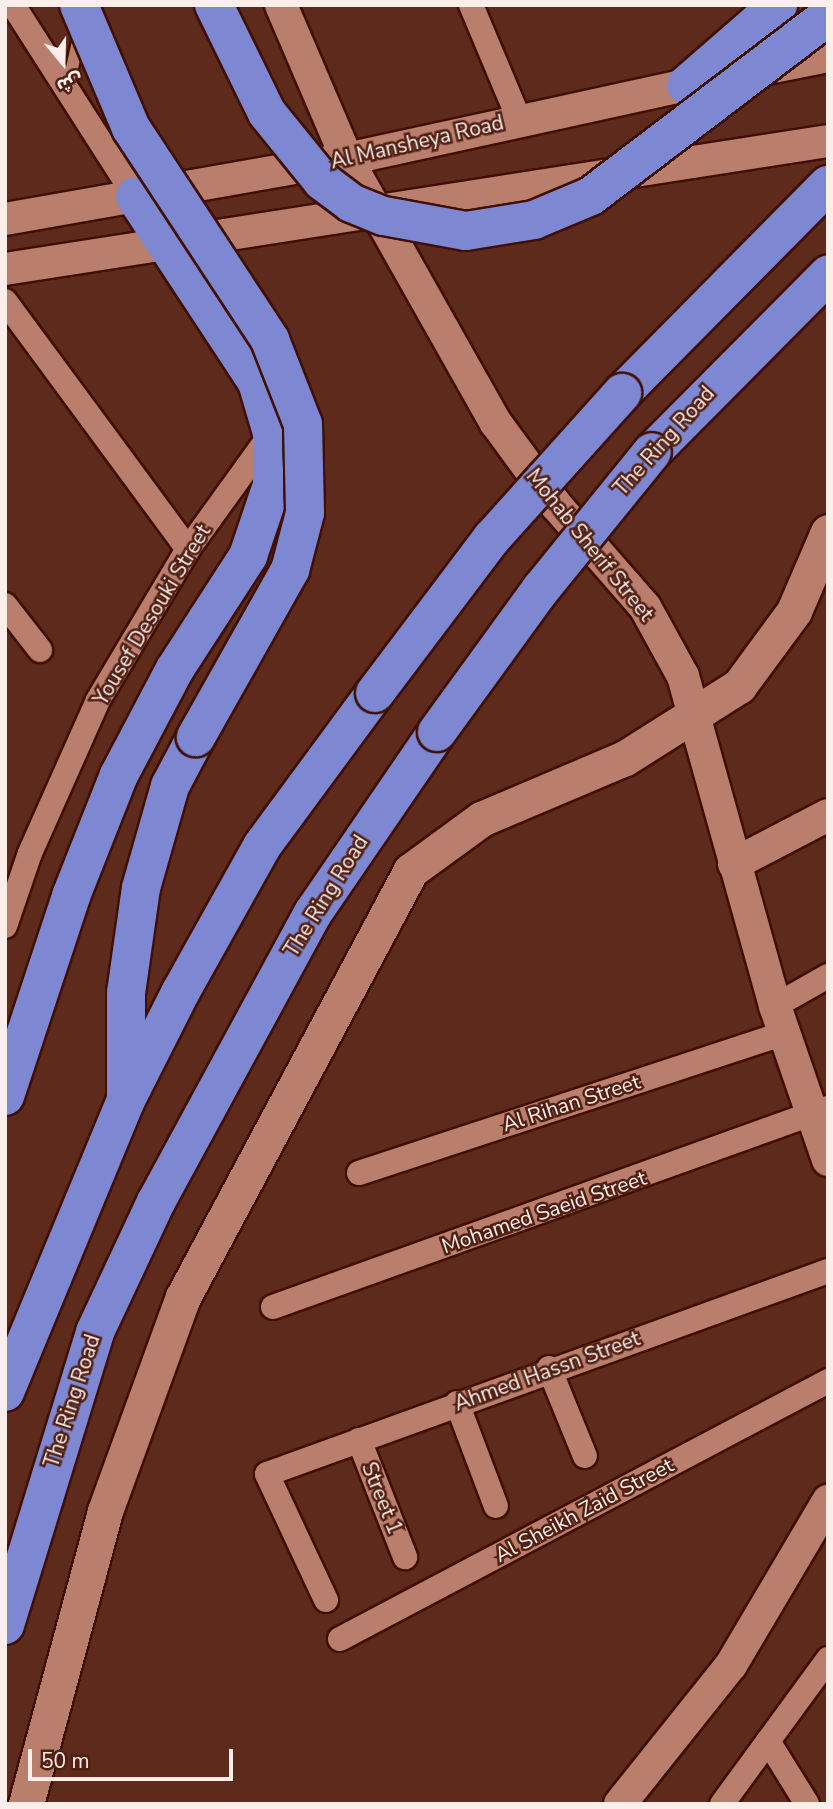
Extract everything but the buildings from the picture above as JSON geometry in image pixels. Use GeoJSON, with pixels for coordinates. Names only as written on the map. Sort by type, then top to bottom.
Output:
{"type":"FeatureCollection","features":[{"type":"Feature","properties":{"kind":"highway"},"geometry":{"type":"LineString","coordinates":[[80,5],[131,128],[270,340],[303,424],[306,503],[290,570],[170,786],[141,888],[126,993],[126,1100]]}},
{"type":"Feature","properties":{"kind":"highway"},"geometry":{"type":"LineString","coordinates":[[214,5],[267,113],[322,181],[384,216],[466,231],[534,220],[592,196],[828,16]]}},
{"type":"Feature","properties":{"kind":"highway"},"geometry":{"type":"LineString","coordinates":[[686,85],[778,5]]}},
{"type":"Feature","properties":{"kind":"highway"},"geometry":{"type":"LineString","coordinates":[[5,1392],[23,1338],[126,1100],[262,846],[492,538],[622,393],[828,185]]}},
{"type":"Feature","properties":{"kind":"highway"},"geometry":{"type":"LineString","coordinates":[[5,1096],[71,896],[119,775],[175,669],[259,533],[272,485],[272,433],[244,359],[135,196]]}},
{"type":"Feature","properties":{"kind":"highway","name":"The Ring Road"},"geometry":{"type":"LineString","coordinates":[[5,1625],[95,1332],[156,1202],[292,948],[437,732],[541,589],[652,452],[828,275]]}},
{"type":"Feature","properties":{"kind":"main road"},"geometry":{"type":"LineString","coordinates":[[26,1804],[104,1511],[183,1297],[410,871],[481,818],[625,758],[696,715],[754,673],[771,649],[828,532]]}},
{"type":"Feature","properties":{"kind":"street"},"geometry":{"type":"LineString","coordinates":[[13,5],[135,196]]}},
{"type":"Feature","properties":{"kind":"street","name":"Mohab Sherif Street"},"geometry":{"type":"LineString","coordinates":[[281,5],[347,159],[518,455],[645,607],[683,676],[779,1019],[821,1112],[828,1160]]}},
{"type":"Feature","properties":{"kind":"street"},"geometry":{"type":"LineString","coordinates":[[471,5],[519,119]]}},
{"type":"Feature","properties":{"kind":"street","name":"Al Mansheya Road"},"geometry":{"type":"LineString","coordinates":[[5,219],[347,159],[519,119],[828,56]]}},
{"type":"Feature","properties":{"kind":"street"},"geometry":{"type":"LineString","coordinates":[[5,270],[828,141]]}},
{"type":"Feature","properties":{"kind":"street"},"geometry":{"type":"LineString","coordinates":[[5,301],[188,549]]}},
{"type":"Feature","properties":{"kind":"street","name":"Yousef Desouki Street"},"geometry":{"type":"LineString","coordinates":[[5,926],[30,853],[98,700],[188,549],[272,433]]}},
{"type":"Feature","properties":{"kind":"street"},"geometry":{"type":"LineString","coordinates":[[5,605],[40,650]]}},
{"type":"Feature","properties":{"kind":"street"},"geometry":{"type":"LineString","coordinates":[[734,863],[828,816]]}},
{"type":"Feature","properties":{"kind":"street","name":"Al Rihan Street"},"geometry":{"type":"LineString","coordinates":[[359,1173],[779,1019],[828,976]]}},
{"type":"Feature","properties":{"kind":"street","name":"Mohamed Saeid Street"},"geometry":{"type":"LineString","coordinates":[[273,1307],[821,1112]]}},
{"type":"Feature","properties":{"kind":"street","name":"Ahmed Hassn Street"},"geometry":{"type":"LineString","coordinates":[[326,1600],[267,1474],[549,1368],[828,1271]]}},
{"type":"Feature","properties":{"kind":"street"},"geometry":{"type":"LineString","coordinates":[[549,1368],[585,1456]]}},
{"type":"Feature","properties":{"kind":"street","name":"Al Sheikh Zaid Street"},"geometry":{"type":"LineString","coordinates":[[340,1639],[828,1381]]}},
{"type":"Feature","properties":{"kind":"street"},"geometry":{"type":"LineString","coordinates":[[457,1403],[496,1506]]}},
{"type":"Feature","properties":{"kind":"street","name":"Street 1"},"geometry":{"type":"LineString","coordinates":[[359,1440],[405,1557]]}},
{"type":"Feature","properties":{"kind":"street"},"geometry":{"type":"LineString","coordinates":[[620,1804],[731,1665],[828,1501]]}},
{"type":"Feature","properties":{"kind":"street"},"geometry":{"type":"LineString","coordinates":[[722,1804],[828,1660]]}},
{"type":"Feature","properties":{"kind":"street"},"geometry":{"type":"LineString","coordinates":[[768,1741],[807,1804]]}},
{"type":"Feature","properties":{"kind":"lane"},"geometry":{"type":"LineString","coordinates":[[67,90],[77,60],[80,5]]}}]}
